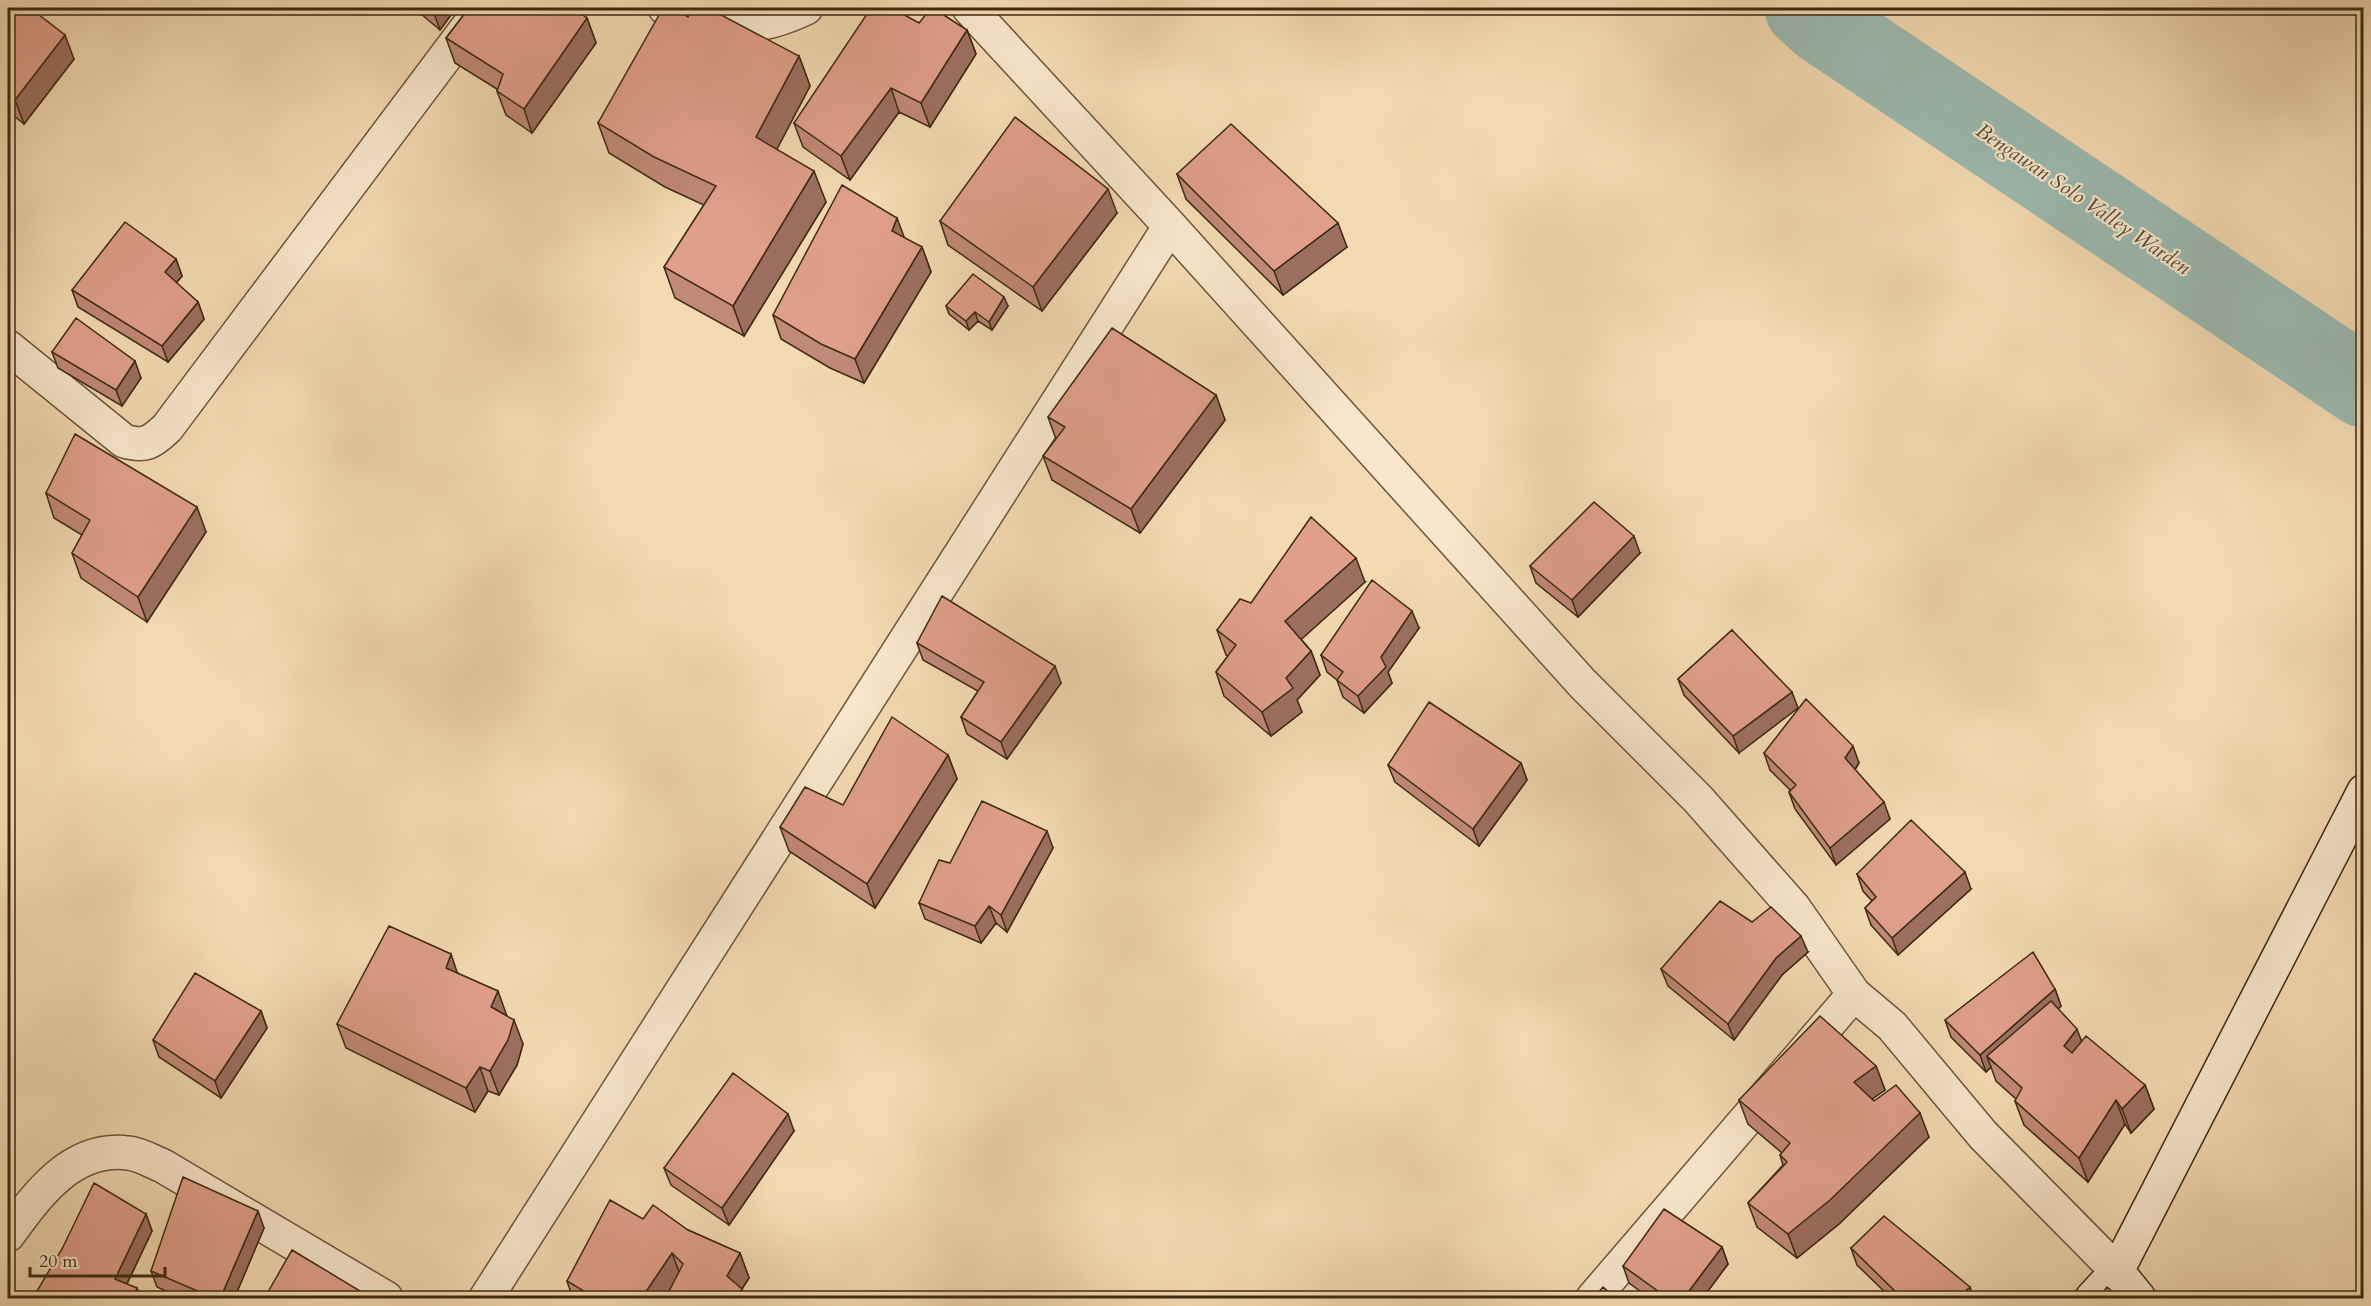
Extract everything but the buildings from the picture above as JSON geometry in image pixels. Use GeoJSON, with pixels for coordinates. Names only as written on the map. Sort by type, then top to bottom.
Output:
{"type":"FeatureCollection","features":[{"type":"Feature","properties":{"kind":"street"},"geometry":{"type":"LineString","coordinates":[[8,347],[124,441],[140,446],[155,440],[167,428],[482,8]]}},
{"type":"Feature","properties":{"kind":"street"},"geometry":{"type":"LineString","coordinates":[[665,8],[703,22],[754,26],[785,18],[806,8]]}},
{"type":"Feature","properties":{"kind":"street"},"geometry":{"type":"LineString","coordinates":[[969,8],[1170,226],[1582,683],[1698,799],[1794,908],[1854,994],[1892,1026],[1983,1135],[2117,1270],[2139,1299]]}},
{"type":"Feature","properties":{"kind":"street"},"geometry":{"type":"LineString","coordinates":[[486,1299],[1170,226]]}},
{"type":"Feature","properties":{"kind":"street"},"geometry":{"type":"LineString","coordinates":[[2092,1299],[2117,1270],[2364,791]]}},
{"type":"Feature","properties":{"kind":"street"},"geometry":{"type":"LineString","coordinates":[[1593,1299],[1854,994]]}},
{"type":"Feature","properties":{"kind":"street"},"geometry":{"type":"LineString","coordinates":[[8,1235],[37,1195],[69,1166],[99,1154],[129,1153],[163,1166],[386,1299]]}},
{"type":"Feature","properties":{"kind":"waterway","name":"Bengawan Solo Valley Warden"},"geometry":{"type":"LineString","coordinates":[[1805,8],[1823,24],[2364,387]]}}]}
